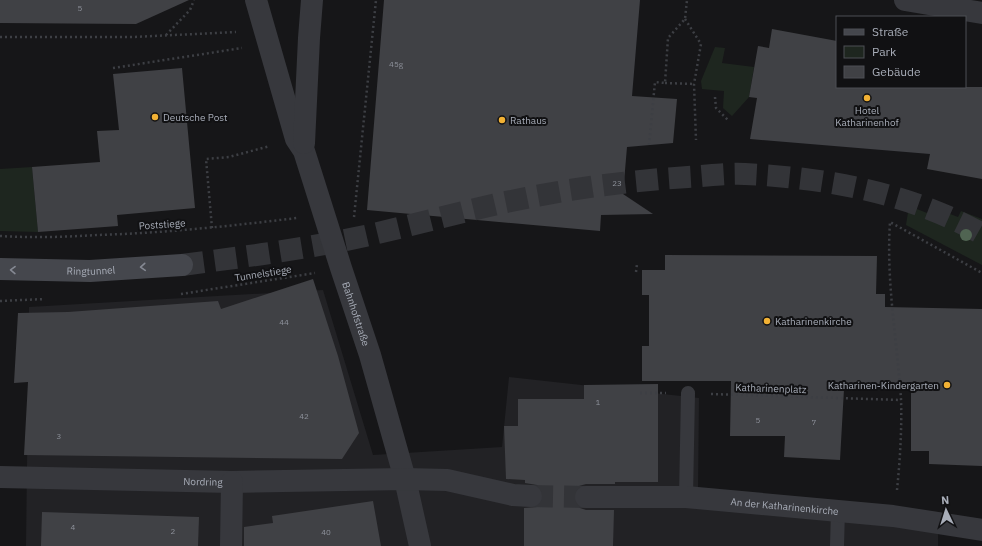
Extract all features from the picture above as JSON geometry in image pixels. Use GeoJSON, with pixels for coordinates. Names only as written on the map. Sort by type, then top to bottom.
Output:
{"type":"FeatureCollection","features":[{"type":"Feature","properties":{"kind":"main road","name":"Ringtunnel"},"geometry":{"type":"LineString","coordinates":[[0,269],[90,271],[182,265]]}},
{"type":"Feature","properties":{"kind":"street","name":"Bahnhofstraße"},"geometry":{"type":"LineString","coordinates":[[256,0],[300,145],[370,355],[405,479],[420,546]]}},
{"type":"Feature","properties":{"kind":"street","name":"Bahnhofstraße"},"geometry":{"type":"LineString","coordinates":[[300,145],[312,0]]}},
{"type":"Feature","properties":{"kind":"street"},"geometry":{"type":"LineString","coordinates":[[905,0],[982,13]]}},
{"type":"Feature","properties":{"kind":"street","name":"Nordring"},"geometry":{"type":"LineString","coordinates":[[0,477],[232,482],[405,479]]}},
{"type":"Feature","properties":{"kind":"street"},"geometry":{"type":"LineString","coordinates":[[405,479],[447,480],[513,494],[531,496]]}},
{"type":"Feature","properties":{"kind":"street"},"geometry":{"type":"LineString","coordinates":[[231,546],[232,482]]}},
{"type":"Feature","properties":{"kind":"street","name":"An der Katharinenkirche"},"geometry":{"type":"LineString","coordinates":[[586,497],[686,497],[893,516],[982,530]]}},
{"type":"Feature","properties":{"kind":"lane"},"geometry":{"type":"LineString","coordinates":[[686,497],[688,393]]}},
{"type":"Feature","properties":{"kind":"lane"},"geometry":{"type":"LineString","coordinates":[[837,546],[838,510]]}},
{"type":"Feature","properties":{"kind":"path"},"geometry":{"type":"LineString","coordinates":[[165,36],[190,10],[194,0]]}},
{"type":"Feature","properties":{"kind":"path"},"geometry":{"type":"LineString","coordinates":[[354,221],[376,0]]}},
{"type":"Feature","properties":{"kind":"path"},"geometry":{"type":"LineString","coordinates":[[665,83],[668,38],[685,19],[687,0]]}},
{"type":"Feature","properties":{"kind":"path"},"geometry":{"type":"LineString","coordinates":[[685,19],[701,44],[694,84],[696,140]]}},
{"type":"Feature","properties":{"kind":"path"},"geometry":{"type":"LineString","coordinates":[[0,36],[266,37]]}},
{"type":"Feature","properties":{"kind":"path"},"geometry":{"type":"LineString","coordinates":[[113,68],[266,37]]}},
{"type":"Feature","properties":{"kind":"path"},"geometry":{"type":"LineString","coordinates":[[649,145],[655,82],[694,84]]}},
{"type":"Feature","properties":{"kind":"path"},"geometry":{"type":"LineString","coordinates":[[715,97],[716,108],[729,121]]}},
{"type":"Feature","properties":{"kind":"path"},"geometry":{"type":"LineString","coordinates":[[212,228],[206,159],[229,157],[300,145]]}},
{"type":"Feature","properties":{"kind":"path","name":"Poststiege"},"geometry":{"type":"LineString","coordinates":[[0,236],[32,238],[147,234],[324,215]]}},
{"type":"Feature","properties":{"kind":"path"},"geometry":{"type":"LineString","coordinates":[[893,516],[900,466],[901,400],[888,249],[890,222],[982,273]]}},
{"type":"Feature","properties":{"kind":"path"},"geometry":{"type":"LineString","coordinates":[[636,272],[637,264]]}},
{"type":"Feature","properties":{"kind":"path","name":"Tunnelstiege"},"geometry":{"type":"LineString","coordinates":[[187,294],[341,268]]}},
{"type":"Feature","properties":{"kind":"path","name":"Katharinenplatz"},"geometry":{"type":"LineString","coordinates":[[640,393],[688,393],[901,400]]}},
{"type":"Feature","properties":{"kind":"shaded area"},"geometry":{"type":"Polygon","coordinates":[[[323,290],[373,455],[502,447],[509,377],[699,398],[698,491],[938,512],[938,546],[26,546],[29,307],[323,290]]]}},
{"type":"Feature","properties":{"kind":"green space"},"geometry":{"type":"Polygon","coordinates":[[[715,47],[725,48],[722,63],[754,67],[749,97],[732,116],[723,108],[724,91],[702,89],[701,81],[715,47]]]}},
{"type":"Feature","properties":{"kind":"green space"},"geometry":{"type":"Polygon","coordinates":[[[32,167],[38,232],[0,231],[0,169],[32,167]]]}},
{"type":"Feature","properties":{"kind":"green space"},"geometry":{"type":"Polygon","coordinates":[[[909,206],[935,216],[937,209],[958,217],[961,211],[982,219],[982,265],[906,225],[909,206]]]}},
{"type":"Feature","properties":{"kind":"building"},"geometry":{"type":"Polygon","coordinates":[[[0,0],[189,0],[136,24],[0,23],[0,0]]]}},
{"type":"Feature","properties":{"kind":"building","name":"Rathaus"},"geometry":{"type":"Polygon","coordinates":[[[384,0],[640,0],[632,96],[677,99],[673,143],[627,147],[623,194],[653,214],[601,215],[600,231],[367,210],[384,0]]]}},
{"type":"Feature","properties":{"kind":"building","name":"Hotel Katharinenhof"},"geometry":{"type":"Polygon","coordinates":[[[772,29],[836,41],[836,88],[982,87],[982,179],[927,169],[930,154],[750,139],[757,98],[749,97],[758,46],[769,48],[772,29]]]}},
{"type":"Feature","properties":{"kind":"building"},"geometry":{"type":"Polygon","coordinates":[[[182,68],[195,208],[117,215],[118,226],[38,232],[32,167],[100,162],[97,131],[119,130],[113,74],[182,68]]]}},
{"type":"Feature","properties":{"kind":"building"},"geometry":{"type":"Polygon","coordinates":[[[665,255],[877,256],[876,294],[885,294],[885,307],[982,309],[982,466],[929,464],[929,451],[911,451],[911,388],[844,389],[840,460],[784,457],[785,436],[730,436],[731,381],[642,381],[642,346],[649,346],[649,295],[642,295],[642,270],[665,270],[665,255]]]}},
{"type":"Feature","properties":{"kind":"building"},"geometry":{"type":"Polygon","coordinates":[[[313,279],[338,356],[359,433],[342,459],[24,455],[28,382],[14,383],[18,313],[68,312],[218,301],[221,309],[313,279]]]}},
{"type":"Feature","properties":{"kind":"building"},"geometry":{"type":"Polygon","coordinates":[[[658,384],[658,482],[586,484],[579,486],[575,491],[575,503],[580,508],[586,510],[614,510],[613,546],[524,546],[524,508],[537,507],[542,502],[543,496],[542,490],[537,485],[525,483],[525,480],[506,479],[504,426],[518,426],[518,399],[584,399],[584,385],[658,384]]]}},
{"type":"Feature","properties":{"kind":"building"},"geometry":{"type":"Polygon","coordinates":[[[373,501],[381,546],[244,546],[244,527],[273,523],[272,516],[373,501]]]}},
{"type":"Feature","properties":{"kind":"building"},"geometry":{"type":"Polygon","coordinates":[[[42,512],[199,517],[198,546],[41,546],[42,512]]]}},
{"type":"Feature","properties":{"kind":"tunnel"},"geometry":{"type":"LineString","coordinates":[[182,265],[342,241],[497,204],[568,190],[640,181],[731,174],[807,179],[868,190],[927,208],[982,234]]}},
{"type":"Feature","properties":{"kind":"tunnel"},"geometry":{"type":"LineString","coordinates":[[531,496],[586,497]]}},
{"type":"Feature","properties":{"kind":"place","name":"Hotel Katharinenhof"},"geometry":{"type":"Point","coordinates":[867,98]}},
{"type":"Feature","properties":{"kind":"place","name":"Deutsche Post"},"geometry":{"type":"Point","coordinates":[155,117]}},
{"type":"Feature","properties":{"kind":"place","name":"Rathaus"},"geometry":{"type":"Point","coordinates":[502,120]}},
{"type":"Feature","properties":{"kind":"place","name":"Katharinenkirche"},"geometry":{"type":"Point","coordinates":[767,321]}},
{"type":"Feature","properties":{"kind":"place","name":"Katharinen-Kindergarten"},"geometry":{"type":"Point","coordinates":[947,385]}}]}
